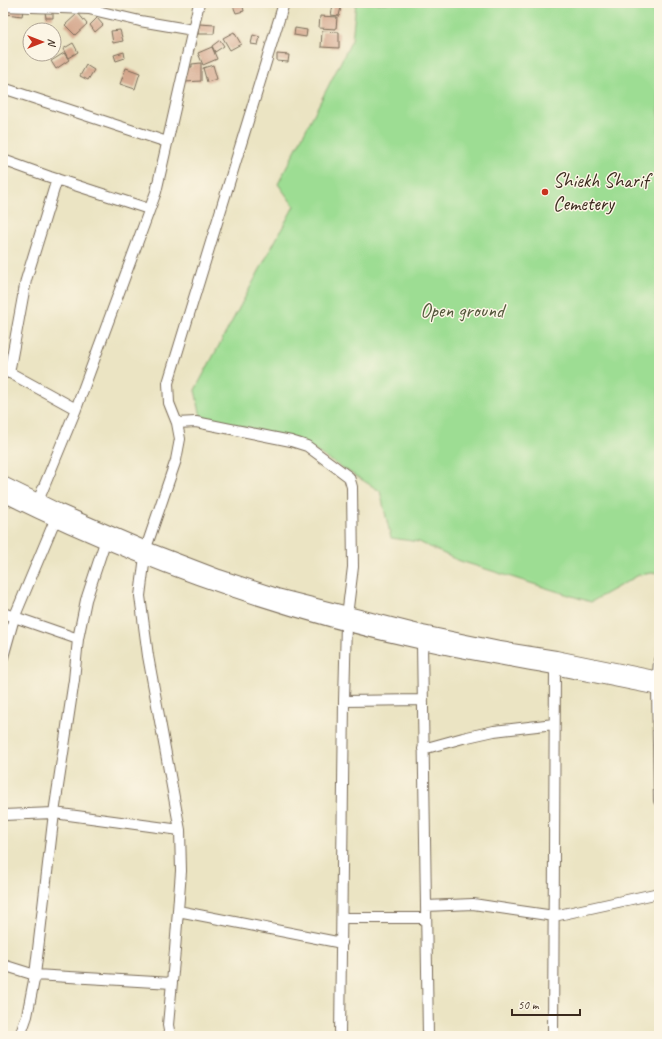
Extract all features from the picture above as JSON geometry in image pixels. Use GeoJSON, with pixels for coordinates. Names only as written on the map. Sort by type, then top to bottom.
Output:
{"type":"FeatureCollection","features":[{"type":"Feature","properties":{"kind":"main road"},"geometry":{"type":"LineString","coordinates":[[3,483],[106,537],[145,554],[219,576],[422,643],[554,668],[658,683]]}},
{"type":"Feature","properties":{"kind":"main road"},"geometry":{"type":"LineString","coordinates":[[3,495],[55,520],[106,537]]}},
{"type":"Feature","properties":{"kind":"main road"},"geometry":{"type":"LineString","coordinates":[[346,619],[556,657],[658,683]]}},
{"type":"Feature","properties":{"kind":"street"},"geometry":{"type":"LineString","coordinates":[[38,501],[76,409],[156,192],[199,3]]}},
{"type":"Feature","properties":{"kind":"street"},"geometry":{"type":"LineString","coordinates":[[170,1036],[168,1025],[181,871],[180,830],[148,656],[140,596],[145,554],[176,460],[180,439],[177,423],[169,403],[168,383],[284,3]]}},
{"type":"Feature","properties":{"kind":"street"},"geometry":{"type":"LineString","coordinates":[[3,6],[89,9],[140,21],[193,30]]}},
{"type":"Feature","properties":{"kind":"street"},"geometry":{"type":"LineString","coordinates":[[3,88],[167,142]]}},
{"type":"Feature","properties":{"kind":"street"},"geometry":{"type":"LineString","coordinates":[[3,160],[149,209]]}},
{"type":"Feature","properties":{"kind":"street"},"geometry":{"type":"LineString","coordinates":[[57,179],[26,280],[6,371],[76,409]]}},
{"type":"Feature","properties":{"kind":"street"},"geometry":{"type":"LineString","coordinates":[[177,423],[196,422],[291,441],[307,446],[349,477],[352,487],[353,567],[346,619],[344,701],[340,1036]]}},
{"type":"Feature","properties":{"kind":"street"},"geometry":{"type":"LineString","coordinates":[[3,657],[14,618],[55,520]]}},
{"type":"Feature","properties":{"kind":"street"},"geometry":{"type":"LineString","coordinates":[[20,1036],[27,1016],[35,975],[54,813],[74,680],[78,639],[86,600],[106,537]]}},
{"type":"Feature","properties":{"kind":"street"},"geometry":{"type":"LineString","coordinates":[[3,613],[78,639]]}},
{"type":"Feature","properties":{"kind":"street"},"geometry":{"type":"LineString","coordinates":[[422,643],[428,1036]]}},
{"type":"Feature","properties":{"kind":"street"},"geometry":{"type":"LineString","coordinates":[[659,660],[659,801]]}},
{"type":"Feature","properties":{"kind":"street"},"geometry":{"type":"LineString","coordinates":[[553,1036],[554,668]]}},
{"type":"Feature","properties":{"kind":"street"},"geometry":{"type":"LineString","coordinates":[[344,701],[422,700]]}},
{"type":"Feature","properties":{"kind":"street"},"geometry":{"type":"LineString","coordinates":[[423,749],[494,731],[554,724]]}},
{"type":"Feature","properties":{"kind":"street"},"geometry":{"type":"LineString","coordinates":[[3,815],[54,813],[180,830]]}},
{"type":"Feature","properties":{"kind":"street"},"geometry":{"type":"LineString","coordinates":[[426,906],[473,904],[554,916],[659,893]]}},
{"type":"Feature","properties":{"kind":"street"},"geometry":{"type":"LineString","coordinates":[[178,911],[342,943]]}},
{"type":"Feature","properties":{"kind":"street"},"geometry":{"type":"LineString","coordinates":[[342,918],[426,918]]}},
{"type":"Feature","properties":{"kind":"street"},"geometry":{"type":"LineString","coordinates":[[3,965],[35,975],[172,983]]}},
{"type":"Feature","properties":{"kind":"green space","name":"Open ground"},"geometry":{"type":"Polygon","coordinates":[[[356,3],[659,3],[659,572],[639,575],[591,602],[457,560],[419,542],[391,538],[380,491],[296,439],[201,417],[195,390],[294,206],[278,184],[352,40],[356,3]]]}},
{"type":"Feature","properties":{"kind":"building"},"geometry":{"type":"Polygon","coordinates":[[[232,3],[242,3],[244,11],[236,13],[232,3]]]}},
{"type":"Feature","properties":{"kind":"building"},"geometry":{"type":"Polygon","coordinates":[[[333,5],[341,7],[339,16],[331,15],[333,5]]]}},
{"type":"Feature","properties":{"kind":"building"},"geometry":{"type":"Polygon","coordinates":[[[6,8],[23,10],[22,16],[6,14],[6,8]]]}},
{"type":"Feature","properties":{"kind":"building"},"geometry":{"type":"Polygon","coordinates":[[[45,12],[53,12],[53,18],[46,18],[45,12]]]}},
{"type":"Feature","properties":{"kind":"building"},"geometry":{"type":"Polygon","coordinates":[[[78,13],[87,24],[75,35],[65,25],[78,13]]]}},
{"type":"Feature","properties":{"kind":"building"},"geometry":{"type":"Polygon","coordinates":[[[320,16],[337,17],[336,29],[319,28],[320,16]]]}},
{"type":"Feature","properties":{"kind":"building"},"geometry":{"type":"Polygon","coordinates":[[[97,18],[103,25],[95,32],[90,25],[97,18]]]}},
{"type":"Feature","properties":{"kind":"building"},"geometry":{"type":"Polygon","coordinates":[[[199,24],[215,25],[214,34],[198,34],[199,24]]]}},
{"type":"Feature","properties":{"kind":"building"},"geometry":{"type":"Polygon","coordinates":[[[295,28],[307,30],[306,37],[294,35],[295,28]]]}},
{"type":"Feature","properties":{"kind":"building"},"geometry":{"type":"Polygon","coordinates":[[[120,30],[123,41],[113,43],[111,31],[120,30]]]}},
{"type":"Feature","properties":{"kind":"building"},"geometry":{"type":"Polygon","coordinates":[[[322,31],[339,32],[339,48],[321,47],[322,31]]]}},
{"type":"Feature","properties":{"kind":"building"},"geometry":{"type":"Polygon","coordinates":[[[234,32],[241,44],[230,50],[223,38],[234,32]]]}},
{"type":"Feature","properties":{"kind":"building"},"geometry":{"type":"Polygon","coordinates":[[[253,35],[260,37],[258,45],[251,44],[253,35]]]}},
{"type":"Feature","properties":{"kind":"building"},"geometry":{"type":"Polygon","coordinates":[[[220,40],[224,46],[215,52],[212,46],[220,40]]]}},
{"type":"Feature","properties":{"kind":"building"},"geometry":{"type":"Polygon","coordinates":[[[73,43],[78,52],[68,58],[63,49],[73,43]]]}},
{"type":"Feature","properties":{"kind":"building"},"geometry":{"type":"Polygon","coordinates":[[[212,47],[217,59],[203,65],[198,53],[212,47]]]}},
{"type":"Feature","properties":{"kind":"building"},"geometry":{"type":"Polygon","coordinates":[[[124,52],[125,58],[116,61],[114,55],[124,52]]]}},
{"type":"Feature","properties":{"kind":"building"},"geometry":{"type":"Polygon","coordinates":[[[64,53],[69,60],[56,69],[52,62],[62,62],[62,54],[64,53]]]}},
{"type":"Feature","properties":{"kind":"building"},"geometry":{"type":"Polygon","coordinates":[[[277,54],[289,55],[288,62],[277,61],[277,54]]]}},
{"type":"Feature","properties":{"kind":"building"},"geometry":{"type":"Polygon","coordinates":[[[201,63],[201,81],[185,82],[185,67],[192,67],[192,64],[201,63]]]}},
{"type":"Feature","properties":{"kind":"building"},"geometry":{"type":"Polygon","coordinates":[[[86,65],[94,70],[88,80],[80,76],[86,65]]]}},
{"type":"Feature","properties":{"kind":"building"},"geometry":{"type":"Polygon","coordinates":[[[213,65],[217,79],[207,82],[203,68],[213,65]]]}},
{"type":"Feature","properties":{"kind":"building"},"geometry":{"type":"Polygon","coordinates":[[[126,68],[140,73],[135,89],[120,84],[126,68]]]}},
{"type":"Feature","properties":{"kind":"place","name":"Shiekh Sharif Cemetery"},"geometry":{"type":"Point","coordinates":[545,192]}}]}
